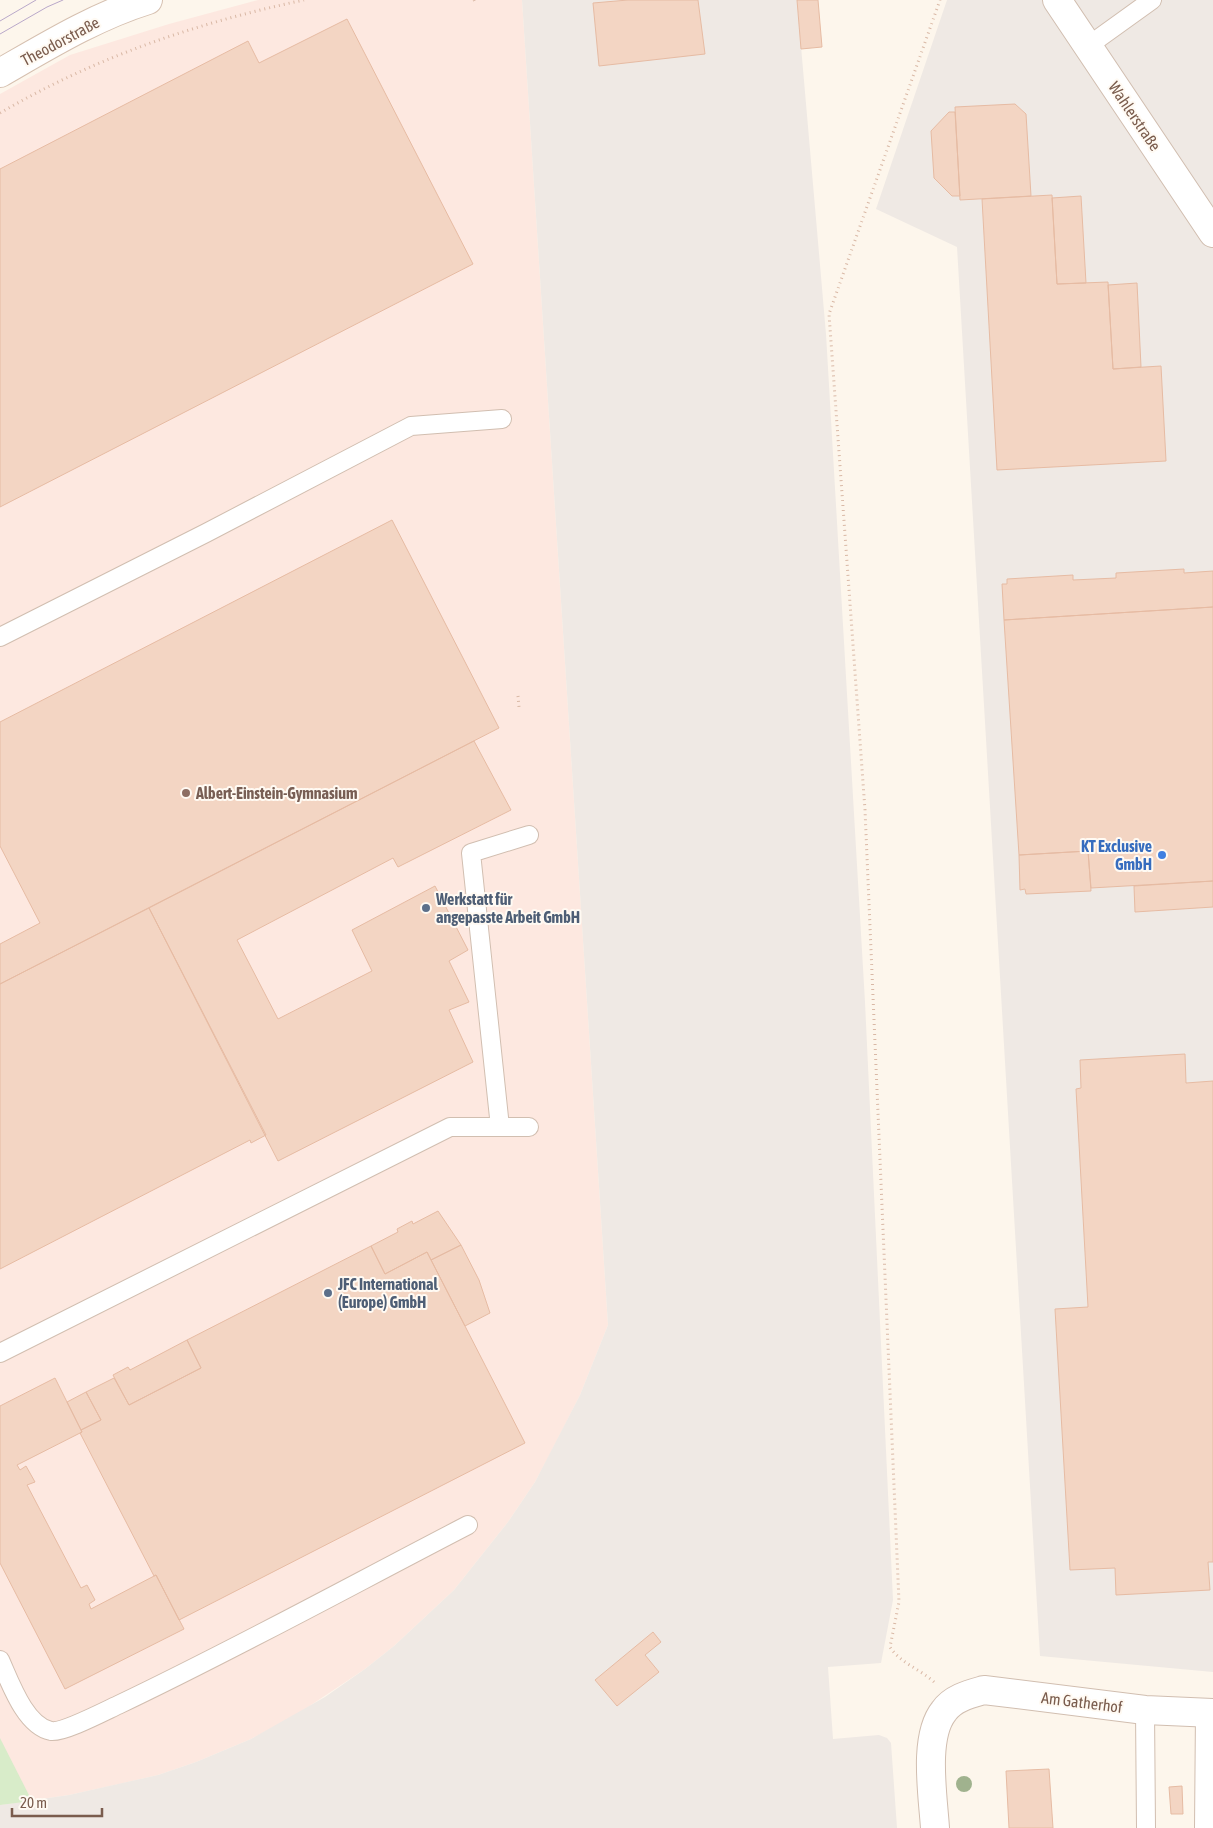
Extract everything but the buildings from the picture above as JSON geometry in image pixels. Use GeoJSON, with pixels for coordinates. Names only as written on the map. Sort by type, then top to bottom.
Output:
{"type":"FeatureCollection","features":[{"type":"Feature","properties":{"kind":"street","name":"Theodorstraße"},"geometry":{"type":"LineString","coordinates":[[0,73],[98,20],[148,0]]}},
{"type":"Feature","properties":{"kind":"street","name":"Wahlerstraße"},"geometry":{"type":"LineString","coordinates":[[1057,0],[1213,233]]}},
{"type":"Feature","properties":{"kind":"street","name":"Am Gatherhof"},"geometry":{"type":"LineString","coordinates":[[953,1702],[966,1695],[984,1690],[1145,1710],[1209,1713]]}},
{"type":"Feature","properties":{"kind":"street"},"geometry":{"type":"LineString","coordinates":[[935,1828],[931,1755],[933,1735],[943,1711],[953,1702]]}},
{"type":"Feature","properties":{"kind":"lane"},"geometry":{"type":"LineString","coordinates":[[1088,46],[1152,0]]}},
{"type":"Feature","properties":{"kind":"lane"},"geometry":{"type":"LineString","coordinates":[[0,637],[206,533],[411,426],[502,419]]}},
{"type":"Feature","properties":{"kind":"lane"},"geometry":{"type":"LineString","coordinates":[[500,1127],[471,853],[529,835]]}},
{"type":"Feature","properties":{"kind":"lane"},"geometry":{"type":"LineString","coordinates":[[0,1353],[450,1127],[529,1127]]}},
{"type":"Feature","properties":{"kind":"lane"},"geometry":{"type":"LineString","coordinates":[[0,1660],[20,1702],[31,1718],[40,1728],[54,1732],[76,1724],[172,1679],[468,1525]]}},
{"type":"Feature","properties":{"kind":"lane"},"geometry":{"type":"LineString","coordinates":[[1145,1710],[1146,1828]]}},
{"type":"Feature","properties":{"kind":"lane"},"geometry":{"type":"LineString","coordinates":[[1204,1828],[1209,1713]]}},
{"type":"Feature","properties":{"kind":"path"},"geometry":{"type":"LineString","coordinates":[[0,113],[38,91],[112,57],[180,33],[266,8],[304,0]]}},
{"type":"Feature","properties":{"kind":"path"},"geometry":{"type":"LineString","coordinates":[[940,0],[829,314],[865,810],[900,1602],[890,1648],[896,1656],[924,1673],[953,1702]]}},
{"type":"Feature","properties":{"kind":"path"},"geometry":{"type":"LineString","coordinates":[[518,696],[519,707]]}},
{"type":"Feature","properties":{"kind":"shaded area"},"geometry":{"type":"Polygon","coordinates":[[[258,0],[522,0],[608,1325],[580,1395],[535,1482],[508,1522],[454,1590],[394,1646],[365,1669],[296,1715],[251,1739],[196,1762],[158,1775],[69,1795],[0,1805],[0,94],[70,55],[169,24],[258,0]]]}},
{"type":"Feature","properties":{"kind":"shaded area"},"geometry":{"type":"Polygon","coordinates":[[[522,0],[797,0],[826,334],[865,1002],[893,1600],[881,1663],[828,1667],[833,1739],[879,1735],[887,1738],[891,1743],[897,1828],[0,1828],[0,1805],[69,1795],[158,1775],[196,1762],[251,1739],[325,1697],[394,1646],[454,1590],[508,1522],[535,1482],[580,1395],[608,1325],[522,0]]]}},
{"type":"Feature","properties":{"kind":"shaded area"},"geometry":{"type":"Polygon","coordinates":[[[947,0],[1213,0],[1213,1672],[1040,1656],[957,247],[876,209],[947,0]]]}},
{"type":"Feature","properties":{"kind":"green space"},"geometry":{"type":"Polygon","coordinates":[[[0,1738],[32,1801],[0,1805],[0,1738]]]}},
{"type":"Feature","properties":{"kind":"tram line"},"geometry":{"type":"LineString","coordinates":[[0,21],[36,0]]}},
{"type":"Feature","properties":{"kind":"tram line"},"geometry":{"type":"LineString","coordinates":[[0,34],[63,0]]}},
{"type":"Feature","properties":{"kind":"place","name":"Albert-Einstein-Gymnasium"},"geometry":{"type":"Point","coordinates":[186,793]}},
{"type":"Feature","properties":{"kind":"place","name":"KT Exclusive GmbH"},"geometry":{"type":"Point","coordinates":[1162,855]}},
{"type":"Feature","properties":{"kind":"place","name":"Werkstatt für angepasste Arbeit GmbH"},"geometry":{"type":"Point","coordinates":[426,908]}},
{"type":"Feature","properties":{"kind":"place","name":"JFC International (Europe) GmbH"},"geometry":{"type":"Point","coordinates":[328,1293]}}]}
